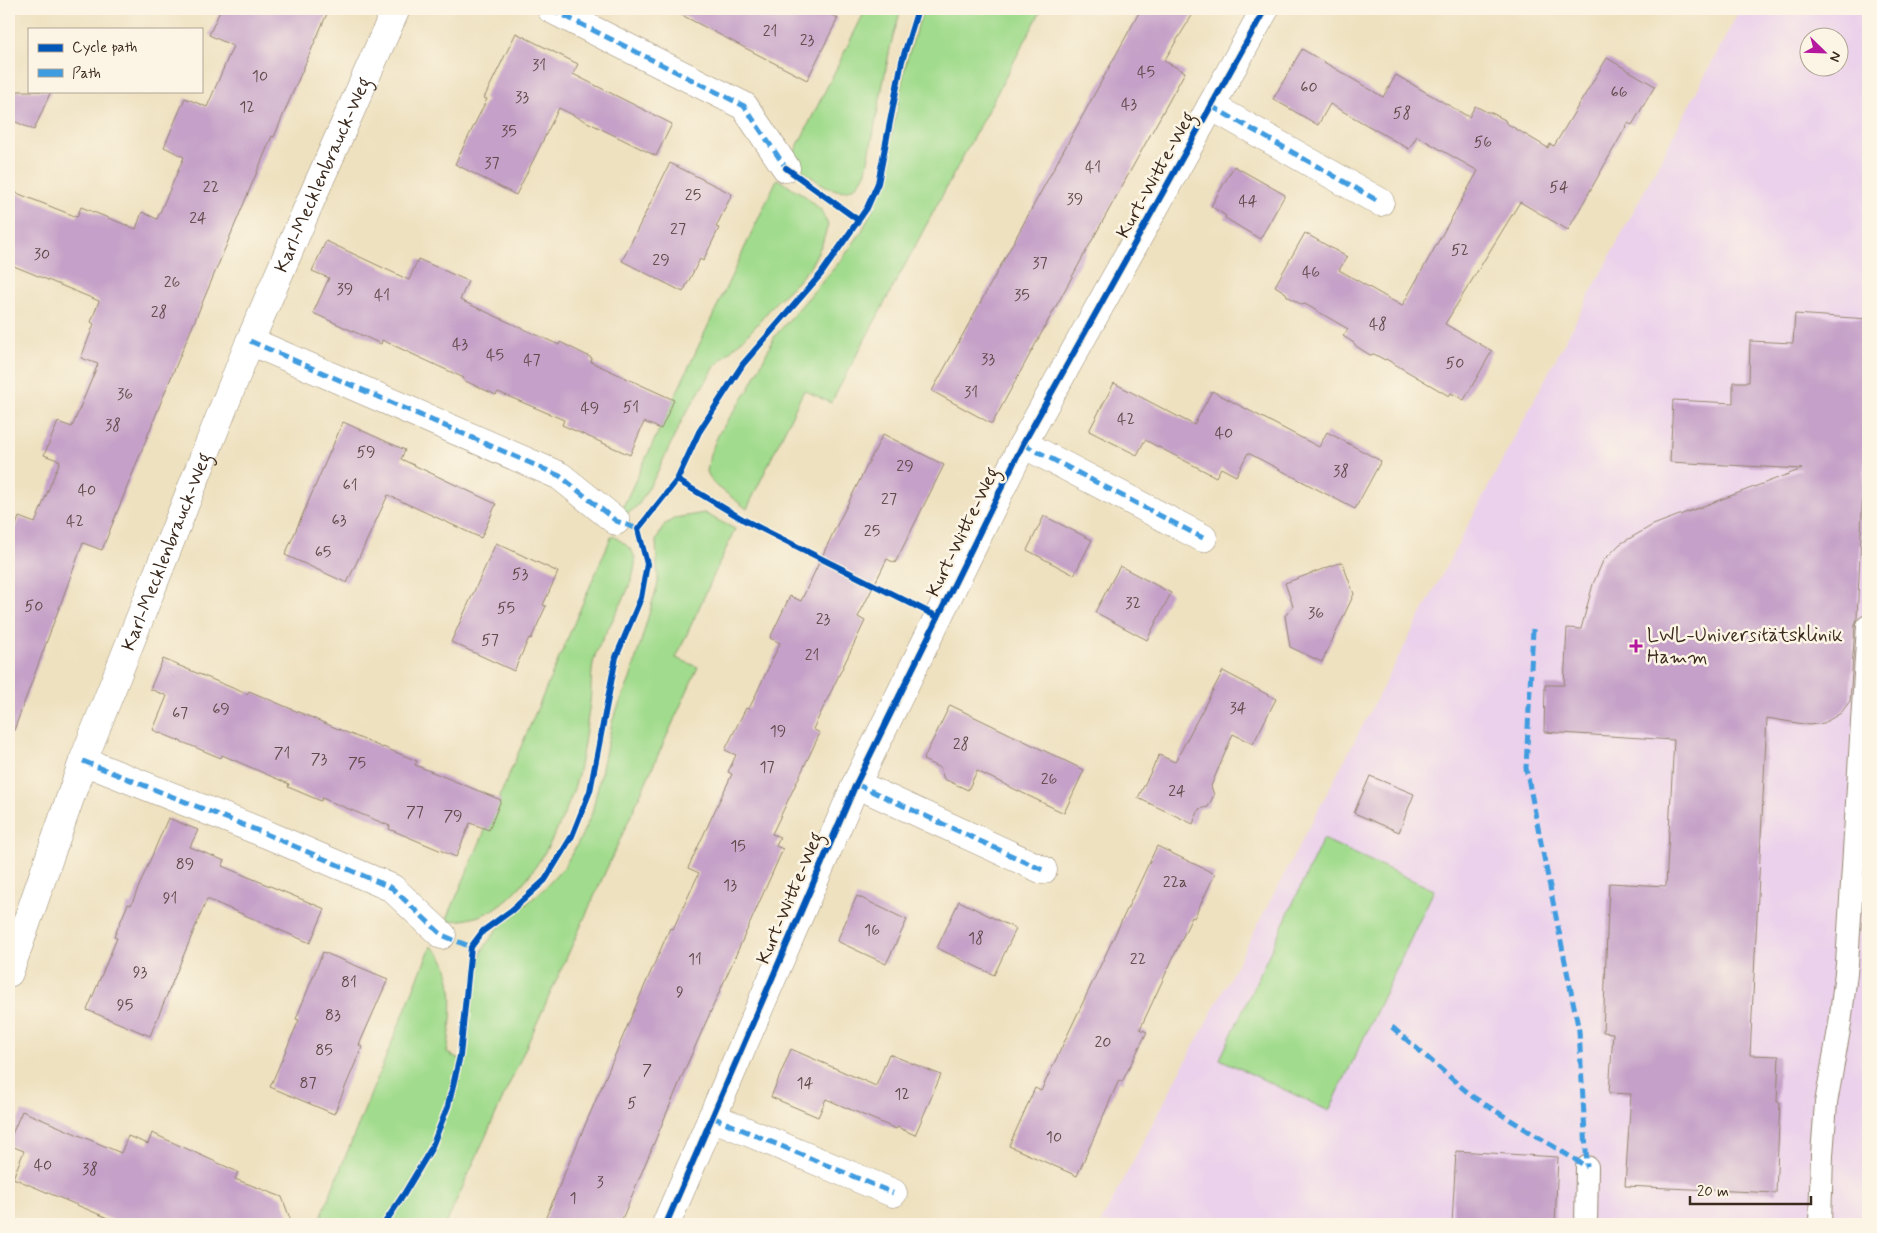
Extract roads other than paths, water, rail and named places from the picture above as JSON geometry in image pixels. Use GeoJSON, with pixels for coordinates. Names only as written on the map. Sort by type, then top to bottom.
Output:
{"type":"FeatureCollection","features":[{"type":"Feature","properties":{"kind":"street","name":"Karl-Mecklenbrauck-Weg"},"geometry":{"type":"LineString","coordinates":[[9,973],[83,761],[250,341],[324,168],[396,9]]}},
{"type":"Feature","properties":{"kind":"street"},"geometry":{"type":"LineString","coordinates":[[551,9],[744,106],[786,168]]}},
{"type":"Feature","properties":{"kind":"street","name":"Kurt-Witte-Weg"},"geometry":{"type":"LineString","coordinates":[[666,1224],[856,784],[1023,444],[1265,9]]}},
{"type":"Feature","properties":{"kind":"street","name":"Kurt-Witte-Weg"},"geometry":{"type":"LineString","coordinates":[[1211,106],[1380,202]]}},
{"type":"Feature","properties":{"kind":"street"},"geometry":{"type":"LineString","coordinates":[[250,341],[560,476],[616,521]]}},
{"type":"Feature","properties":{"kind":"street"},"geometry":{"type":"LineString","coordinates":[[1023,444],[1203,538]]}},
{"type":"Feature","properties":{"kind":"street"},"geometry":{"type":"LineString","coordinates":[[83,761],[266,834],[392,888],[442,935]]}},
{"type":"Feature","properties":{"kind":"street"},"geometry":{"type":"LineString","coordinates":[[856,784],[1043,870]]}},
{"type":"Feature","properties":{"kind":"street"},"geometry":{"type":"LineString","coordinates":[[712,1117],[893,1193]]}},
{"type":"Feature","properties":{"kind":"lane"},"geometry":{"type":"LineString","coordinates":[[1820,1224],[1826,1103],[1840,1024],[1847,964],[1868,626]]}},
{"type":"Feature","properties":{"kind":"lane"},"geometry":{"type":"LineString","coordinates":[[1586,1224],[1587,1167]]}},
{"type":"Feature","properties":{"kind":"place","name":"LWL-Universitätsklinik Hamm"},"geometry":{"type":"Point","coordinates":[1636,646]}}]}
